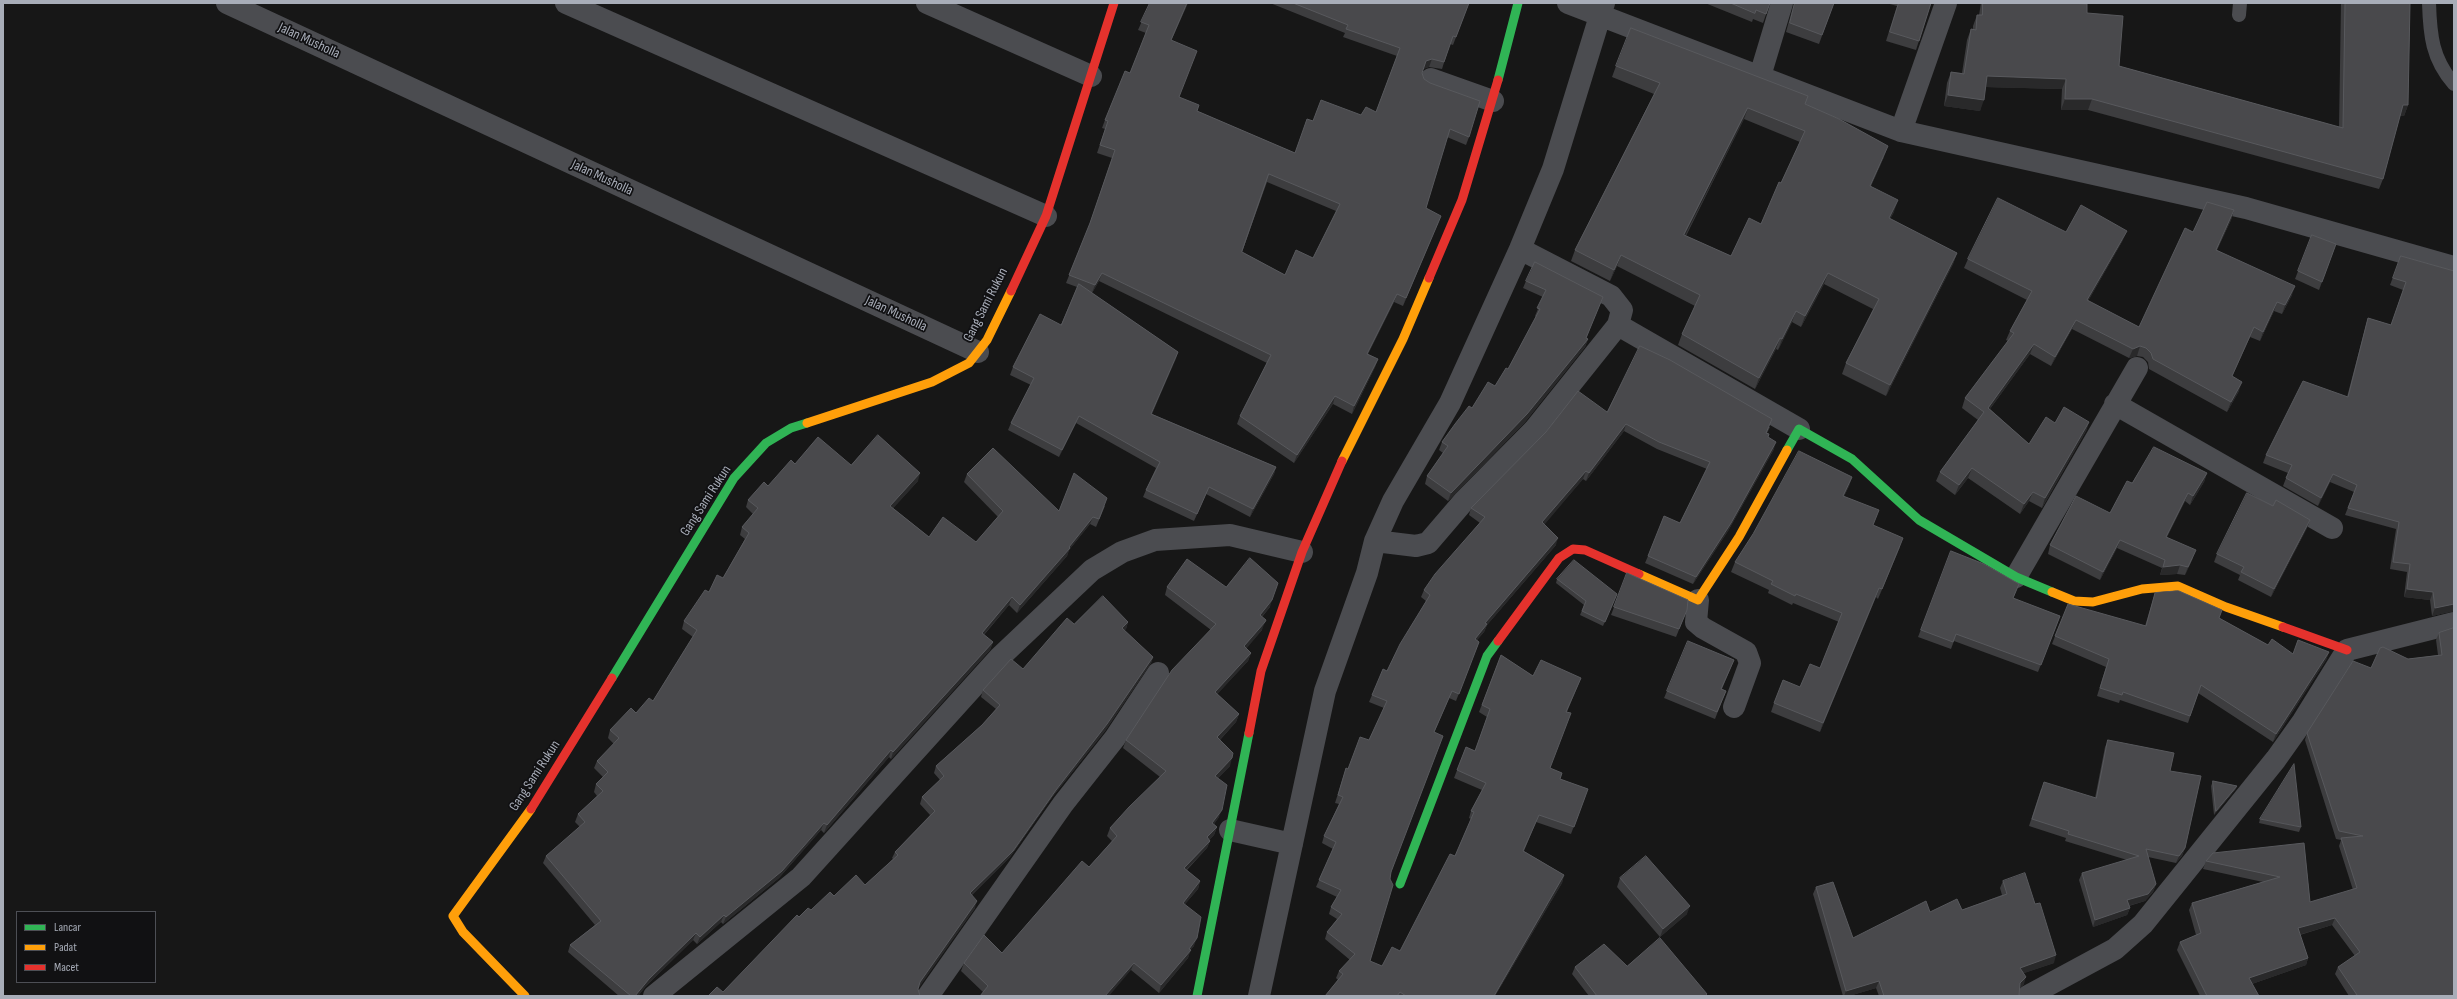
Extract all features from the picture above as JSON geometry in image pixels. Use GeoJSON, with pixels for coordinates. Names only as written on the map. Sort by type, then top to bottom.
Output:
{"type":"FeatureCollection","features":[{"type":"Feature","properties":{"kind":"street","name":"Jalan Musholla"},"geometry":{"type":"LineString","coordinates":[[227,3],[978,352]]}},
{"type":"Feature","properties":{"kind":"street"},"geometry":{"type":"LineString","coordinates":[[566,3],[1046,216]]}},
{"type":"Feature","properties":{"kind":"street"},"geometry":{"type":"LineString","coordinates":[[927,3],[1091,76]]}},
{"type":"Feature","properties":{"kind":"street","name":"Gang Sami Rukun"},"geometry":{"type":"LineString","coordinates":[[526,996],[463,932],[453,916],[541,795],[734,478],[766,443],[791,428],[932,382],[969,363],[987,340],[1046,216],[1114,3]]}},
{"type":"Feature","properties":{"kind":"street"},"geometry":{"type":"LineString","coordinates":[[1197,996],[1261,671],[1302,552],[1344,457],[1384,380],[1419,303],[1462,200],[1493,101],[1518,3]]}},
{"type":"Feature","properties":{"kind":"street"},"geometry":{"type":"LineString","coordinates":[[1760,76],[1782,3]]}},
{"type":"Feature","properties":{"kind":"street"},"geometry":{"type":"LineString","coordinates":[[1901,131],[1946,3]]}},
{"type":"Feature","properties":{"kind":"street"},"geometry":{"type":"LineString","coordinates":[[1259,996],[1283,842],[1325,691],[1367,573],[1375,541],[1393,501],[1450,403],[1520,249],[1553,169],[1589,7],[1901,131],[2246,208],[2454,267]]}},
{"type":"Feature","properties":{"kind":"street"},"geometry":{"type":"LineString","coordinates":[[1431,78],[1493,101]]}},
{"type":"Feature","properties":{"kind":"street"},"geometry":{"type":"LineString","coordinates":[[1375,541],[1416,546],[1428,543],[1464,501],[1534,430],[1618,325],[1622,310],[1611,296],[1520,249]]}},
{"type":"Feature","properties":{"kind":"street"},"geometry":{"type":"LineString","coordinates":[[1618,325],[1852,459],[1920,520],[2016,577],[2074,601],[2093,602],[2142,589],[2178,586],[2226,607],[2347,650],[2454,623]]}},
{"type":"Feature","properties":{"kind":"street"},"geometry":{"type":"LineString","coordinates":[[2016,577],[2137,368]]}},
{"type":"Feature","properties":{"kind":"street"},"geometry":{"type":"LineString","coordinates":[[2115,404],[2332,528]]}},
{"type":"Feature","properties":{"kind":"street"},"geometry":{"type":"LineString","coordinates":[[1734,707],[1750,663],[1746,652],[1703,628],[1696,622],[1698,600],[1739,537],[1799,429]]}},
{"type":"Feature","properties":{"kind":"street"},"geometry":{"type":"LineString","coordinates":[[654,996],[801,877],[1000,657],[1092,570],[1122,552],[1155,540],[1230,535],[1302,552]]}},
{"type":"Feature","properties":{"kind":"street"},"geometry":{"type":"LineString","coordinates":[[1400,884],[1487,656],[1559,558],[1573,549],[1584,550],[1698,600]]}},
{"type":"Feature","properties":{"kind":"street"},"geometry":{"type":"LineString","coordinates":[[2028,996],[2115,949],[2143,924],[2276,759],[2303,721],[2347,650]]}},
{"type":"Feature","properties":{"kind":"street"},"geometry":{"type":"LineString","coordinates":[[928,996],[1063,804],[1115,738],[1158,673]]}},
{"type":"Feature","properties":{"kind":"street"},"geometry":{"type":"LineString","coordinates":[[1230,830],[1283,842]]}},
{"type":"Feature","properties":{"kind":"lane"},"geometry":{"type":"LineString","coordinates":[[2429,3],[2430,38],[2443,71],[2454,84]]}},
{"type":"Feature","properties":{"kind":"building"},"geometry":{"type":"Polygon","coordinates":[[[1150,3],[1187,3],[1171,40],[1197,51],[1179,97],[1199,105],[1197,111],[1295,153],[1307,119],[1313,121],[1321,100],[1361,115],[1366,107],[1376,112],[1400,48],[1346,29],[1348,25],[1293,3],[1469,3],[1456,37],[1453,36],[1444,62],[1432,59],[1426,61],[1422,73],[1424,79],[1430,83],[1480,101],[1469,137],[1450,129],[1426,208],[1441,216],[1406,298],[1397,294],[1367,354],[1378,359],[1354,406],[1335,396],[1297,455],[1240,416],[1271,355],[1102,273],[1095,285],[1069,275],[1090,223],[1115,150],[1100,145],[1108,121],[1105,120],[1125,71],[1130,73],[1149,25],[1141,22],[1150,3]],[[1269,174],[1242,252],[1285,275],[1296,250],[1313,258],[1340,204],[1269,174]]]}},
{"type":"Feature","properties":{"kind":"building"},"geometry":{"type":"Polygon","coordinates":[[[1731,3],[1770,3],[1766,14],[1756,10],[1755,13],[1731,3]]]}},
{"type":"Feature","properties":{"kind":"building"},"geometry":{"type":"Polygon","coordinates":[[[1795,3],[1834,3],[1822,35],[1790,23],[1795,3]]]}},
{"type":"Feature","properties":{"kind":"building"},"geometry":{"type":"Polygon","coordinates":[[[1899,3],[1931,3],[1919,41],[1890,32],[1899,3]]]}},
{"type":"Feature","properties":{"kind":"building"},"geometry":{"type":"Polygon","coordinates":[[[1983,3],[2087,4],[2087,13],[2123,16],[2119,66],[2343,128],[2345,3],[2410,3],[2408,105],[2403,105],[2383,179],[2092,99],[2065,99],[2066,79],[1987,76],[1984,100],[1948,95],[1951,72],[1964,74],[1971,29],[1976,30],[1977,15],[1982,15],[1983,3]]]}},
{"type":"Feature","properties":{"kind":"building"},"geometry":{"type":"Polygon","coordinates":[[[1631,28],[1808,96],[1805,104],[1839,119],[1888,146],[1870,186],[1898,200],[1889,218],[1957,253],[1890,385],[1846,363],[1879,299],[1828,273],[1805,316],[1796,311],[1782,339],[1780,338],[1759,378],[1682,334],[1700,295],[1621,255],[1614,270],[1575,250],[1660,83],[1616,66],[1631,28]],[[1748,108],[1684,235],[1731,256],[1749,218],[1761,224],[1779,182],[1781,183],[1805,131],[1748,108]]]}},
{"type":"Feature","properties":{"kind":"building"},"geometry":{"type":"Polygon","coordinates":[[[1998,198],[2066,232],[2081,205],[2127,231],[2087,300],[2139,327],[2185,228],[2193,232],[2207,202],[2234,210],[2216,250],[2295,286],[2285,305],[2277,302],[2263,332],[2254,327],[2232,376],[2242,382],[2231,402],[2153,359],[2151,353],[2146,348],[2140,346],[2133,349],[2076,320],[2055,357],[2034,344],[1988,408],[2029,444],[2046,417],[2055,423],[2064,407],[2089,422],[2045,498],[2033,492],[2024,504],[1972,468],[1959,485],[1940,472],[1984,412],[1965,398],[2014,333],[2010,331],[2032,291],[1968,259],[1998,198]]]}},
{"type":"Feature","properties":{"kind":"building"},"geometry":{"type":"Polygon","coordinates":[[[2312,235],[2336,244],[2322,282],[2298,271],[2312,235]]]}},
{"type":"Feature","properties":{"kind":"building"},"geometry":{"type":"Polygon","coordinates":[[[2401,256],[2454,271],[2454,604],[2435,608],[2433,592],[2407,589],[2410,564],[2393,562],[2399,522],[2348,508],[2357,485],[2333,474],[2321,498],[2286,478],[2292,465],[2266,455],[2303,381],[2348,397],[2368,318],[2391,325],[2406,282],[2393,278],[2401,256]]]}},
{"type":"Feature","properties":{"kind":"building"},"geometry":{"type":"Polygon","coordinates":[[[1535,262],[1603,297],[1586,338],[1588,339],[1527,414],[1451,493],[1427,476],[1448,446],[1442,442],[1455,424],[1469,406],[1472,408],[1488,382],[1495,386],[1506,368],[1508,369],[1540,309],[1537,308],[1546,290],[1526,281],[1535,262]]]}},
{"type":"Feature","properties":{"kind":"building"},"geometry":{"type":"Polygon","coordinates":[[[1079,284],[1178,352],[1151,414],[1276,467],[1253,509],[1209,487],[1197,514],[1146,490],[1160,462],[1079,416],[1062,450],[1011,423],[1034,378],[1013,367],[1040,314],[1061,325],[1079,284]]]}},
{"type":"Feature","properties":{"kind":"building"},"geometry":{"type":"Polygon","coordinates":[[[1640,346],[1670,360],[1772,419],[1766,433],[1769,434],[1768,437],[1776,442],[1731,523],[1696,577],[1648,556],[1664,516],[1680,523],[1710,462],[1659,442],[1626,424],[1589,473],[1586,471],[1542,522],[1558,538],[1485,623],[1487,624],[1475,639],[1479,642],[1459,694],[1452,691],[1434,732],[1443,736],[1391,872],[1390,879],[1393,885],[1370,961],[1382,966],[1392,947],[1400,951],[1450,854],[1455,856],[1474,812],[1471,811],[1486,783],[1457,770],[1466,747],[1475,751],[1490,709],[1482,705],[1501,655],[1533,676],[1541,660],[1581,678],[1566,712],[1571,713],[1550,768],[1562,773],[1560,779],[1588,789],[1574,827],[1539,815],[1523,851],[1564,875],[1494,996],[1406,996],[1400,992],[1397,996],[1325,996],[1343,974],[1339,971],[1355,954],[1327,932],[1342,914],[1331,907],[1341,890],[1319,880],[1336,842],[1324,836],[1343,797],[1338,795],[1346,768],[1348,769],[1360,737],[1369,740],[1387,701],[1372,695],[1383,669],[1387,671],[1400,644],[1430,595],[1424,590],[1435,574],[1485,517],[1471,508],[1546,432],[1578,391],[1607,412],[1640,346]]]}},
{"type":"Feature","properties":{"kind":"building"},"geometry":{"type":"Polygon","coordinates":[[[878,435],[920,473],[890,506],[929,537],[943,517],[976,542],[1003,511],[967,474],[993,448],[1059,511],[1074,473],[1107,498],[1099,519],[1093,517],[1069,547],[1070,548],[1020,605],[1012,597],[982,633],[993,642],[893,752],[891,750],[827,825],[824,823],[782,871],[726,917],[724,915],[700,937],[696,933],[649,979],[635,996],[631,996],[570,945],[601,921],[546,856],[585,822],[578,814],[603,791],[596,784],[608,772],[597,761],[619,738],[610,730],[631,708],[636,713],[649,698],[653,701],[697,630],[684,621],[705,590],[709,592],[717,575],[723,578],[749,533],[742,527],[758,508],[748,500],[764,482],[768,486],[791,460],[795,464],[818,437],[851,465],[878,435]]]}},
{"type":"Feature","properties":{"kind":"building"},"geometry":{"type":"Polygon","coordinates":[[[2154,447],[2207,473],[2193,496],[2188,493],[2166,537],[2196,550],[2188,567],[2180,565],[2163,567],[2165,560],[2120,540],[2103,572],[2050,545],[2076,496],[2110,513],[2127,481],[2132,483],[2154,447]]]}},
{"type":"Feature","properties":{"kind":"building"},"geometry":{"type":"Polygon","coordinates":[[[1799,451],[1852,477],[1843,496],[1879,510],[1873,525],[1903,538],[1882,589],[1879,588],[1823,723],[1774,703],[1783,680],[1800,687],[1810,664],[1820,668],[1842,613],[1796,594],[1795,596],[1771,584],[1773,581],[1735,562],[1753,534],[1799,451]]]}},
{"type":"Feature","properties":{"kind":"building"},"geometry":{"type":"Polygon","coordinates":[[[2247,493],[2273,506],[2276,500],[2310,520],[2274,589],[2241,572],[2244,567],[2217,554],[2247,493]]]}},
{"type":"Feature","properties":{"kind":"building"},"geometry":{"type":"Polygon","coordinates":[[[1951,551],[1984,564],[2019,584],[2013,598],[2060,616],[2041,665],[1956,634],[1953,642],[1921,630],[1951,551]]]}},
{"type":"Feature","properties":{"kind":"building"},"geometry":{"type":"Polygon","coordinates":[[[1250,558],[1278,583],[1272,600],[1260,615],[1266,620],[1265,622],[1244,646],[1251,653],[1215,692],[1239,714],[1217,737],[1233,753],[1232,758],[1215,776],[1227,785],[1222,810],[1212,823],[1217,827],[1207,837],[1210,841],[1184,868],[1200,881],[1183,903],[1201,917],[1197,938],[1189,949],[1191,950],[1161,985],[1134,963],[1105,996],[980,996],[988,986],[964,963],[984,935],[1002,953],[1082,861],[1089,867],[1117,836],[1110,828],[1166,771],[1126,740],[1172,670],[1216,624],[1167,587],[1187,559],[1226,587],[1250,558]]]}},
{"type":"Feature","properties":{"kind":"building"},"geometry":{"type":"Polygon","coordinates":[[[1574,560],[1617,594],[1605,622],[1582,611],[1586,601],[1557,579],[1574,560]]]}},
{"type":"Feature","properties":{"kind":"building"},"geometry":{"type":"Polygon","coordinates":[[[1627,573],[1688,600],[1687,610],[1679,629],[1614,607],[1627,573]]]}},
{"type":"Feature","properties":{"kind":"building"},"geometry":{"type":"Polygon","coordinates":[[[2179,591],[2222,610],[2219,618],[2268,645],[2272,639],[2293,654],[2298,640],[2329,652],[2276,734],[2201,685],[2190,716],[2123,692],[2122,695],[2100,688],[2109,659],[2055,636],[2068,604],[2146,626],[2155,593],[2179,591]]]}},
{"type":"Feature","properties":{"kind":"building"},"geometry":{"type":"Polygon","coordinates":[[[1103,596],[1128,622],[1122,628],[1153,657],[1107,724],[1056,790],[1013,851],[970,893],[977,901],[920,982],[918,989],[920,996],[708,996],[717,987],[723,992],[797,915],[799,917],[808,908],[811,910],[830,892],[834,896],[856,875],[865,885],[898,855],[895,852],[935,811],[922,797],[944,776],[936,766],[982,725],[1000,705],[983,690],[1011,659],[1023,669],[1067,618],[1074,624],[1103,596]]]}},
{"type":"Feature","properties":{"kind":"building"},"geometry":{"type":"Polygon","coordinates":[[[2454,628],[2454,996],[2353,996],[2357,995],[2338,967],[2360,952],[2335,918],[2298,928],[2308,958],[2249,978],[2259,996],[2207,996],[2180,942],[2201,933],[2192,903],[2280,877],[2206,861],[2213,853],[2304,843],[2310,902],[2357,888],[2341,838],[2363,836],[2339,831],[2307,733],[2353,661],[2371,668],[2380,648],[2383,647],[2408,659],[2442,655],[2439,633],[2454,628]]]}},
{"type":"Feature","properties":{"kind":"building"},"geometry":{"type":"Polygon","coordinates":[[[1688,641],[1734,660],[1721,689],[1726,691],[1717,712],[1667,691],[1688,641]]]}},
{"type":"Feature","properties":{"kind":"building"},"geometry":{"type":"Polygon","coordinates":[[[2108,740],[2174,753],[2170,771],[2201,776],[2185,848],[2179,856],[2146,849],[2156,884],[2148,894],[2127,900],[2130,908],[2095,920],[2082,873],[2139,856],[2068,834],[2069,831],[2032,819],[2044,782],[2096,798],[2108,740]]]}},
{"type":"Feature","properties":{"kind":"building"},"geometry":{"type":"Polygon","coordinates":[[[2294,764],[2301,827],[2260,819],[2294,764]]]}},
{"type":"Feature","properties":{"kind":"building"},"geometry":{"type":"Polygon","coordinates":[[[2213,781],[2237,786],[2216,811],[2213,781]]]}},
{"type":"Feature","properties":{"kind":"building"},"geometry":{"type":"Polygon","coordinates":[[[1646,856],[1690,906],[1663,929],[1620,878],[1646,856]]]}},
{"type":"Feature","properties":{"kind":"building"},"geometry":{"type":"Polygon","coordinates":[[[2025,873],[2035,904],[2040,903],[2056,955],[2020,968],[2026,977],[2020,983],[2019,995],[2022,996],[1884,996],[1879,981],[1846,991],[1816,887],[1833,882],[1853,938],[1926,901],[1930,912],[1957,899],[1962,910],[2007,894],[2003,881],[2025,873]]]}},
{"type":"Feature","properties":{"kind":"building"},"geometry":{"type":"Polygon","coordinates":[[[1660,938],[1707,994],[1705,996],[1597,996],[1575,967],[1604,944],[1627,966],[1660,938]]]}},
{"type":"Feature","properties":{"kind":"traffic: fast"},"geometry":{"type":"LineString","coordinates":[[1498,80],[1518,3]]}},
{"type":"Feature","properties":{"kind":"traffic: fast"},"geometry":{"type":"LineString","coordinates":[[612,678],[734,478],[766,443],[791,428],[807,423]]}},
{"type":"Feature","properties":{"kind":"traffic: fast"},"geometry":{"type":"LineString","coordinates":[[1787,450],[1799,429],[1852,459],[1919,520],[2016,577],[2052,592]]}},
{"type":"Feature","properties":{"kind":"traffic: fast"},"geometry":{"type":"LineString","coordinates":[[1400,884],[1487,656],[1498,641]]}},
{"type":"Feature","properties":{"kind":"traffic: fast"},"geometry":{"type":"LineString","coordinates":[[1197,996],[1249,733]]}},
{"type":"Feature","properties":{"kind":"traffic: slow"},"geometry":{"type":"LineString","coordinates":[[1342,461],[1403,339],[1429,278]]}},
{"type":"Feature","properties":{"kind":"traffic: slow"},"geometry":{"type":"LineString","coordinates":[[807,423],[932,382],[969,363],[987,340],[1011,291]]}},
{"type":"Feature","properties":{"kind":"traffic: slow"},"geometry":{"type":"LineString","coordinates":[[1639,574],[1698,600],[1739,537],[1787,450]]}},
{"type":"Feature","properties":{"kind":"traffic: slow"},"geometry":{"type":"LineString","coordinates":[[2052,592],[2074,601],[2093,602],[2142,589],[2178,586],[2226,607],[2283,627]]}},
{"type":"Feature","properties":{"kind":"traffic: slow"},"geometry":{"type":"LineString","coordinates":[[525,996],[463,932],[453,916],[531,809]]}},
{"type":"Feature","properties":{"kind":"traffic: jam"},"geometry":{"type":"LineString","coordinates":[[1011,291],[1046,216],[1114,3]]}},
{"type":"Feature","properties":{"kind":"traffic: jam"},"geometry":{"type":"LineString","coordinates":[[1429,278],[1462,200],[1498,80]]}},
{"type":"Feature","properties":{"kind":"traffic: jam"},"geometry":{"type":"LineString","coordinates":[[1249,733],[1261,671],[1302,552],[1342,461]]}},
{"type":"Feature","properties":{"kind":"traffic: jam"},"geometry":{"type":"LineString","coordinates":[[1498,641],[1559,558],[1573,549],[1585,550],[1639,574]]}},
{"type":"Feature","properties":{"kind":"traffic: jam"},"geometry":{"type":"LineString","coordinates":[[2283,627],[2347,650]]}},
{"type":"Feature","properties":{"kind":"traffic: jam"},"geometry":{"type":"LineString","coordinates":[[531,809],[612,678]]}}]}
